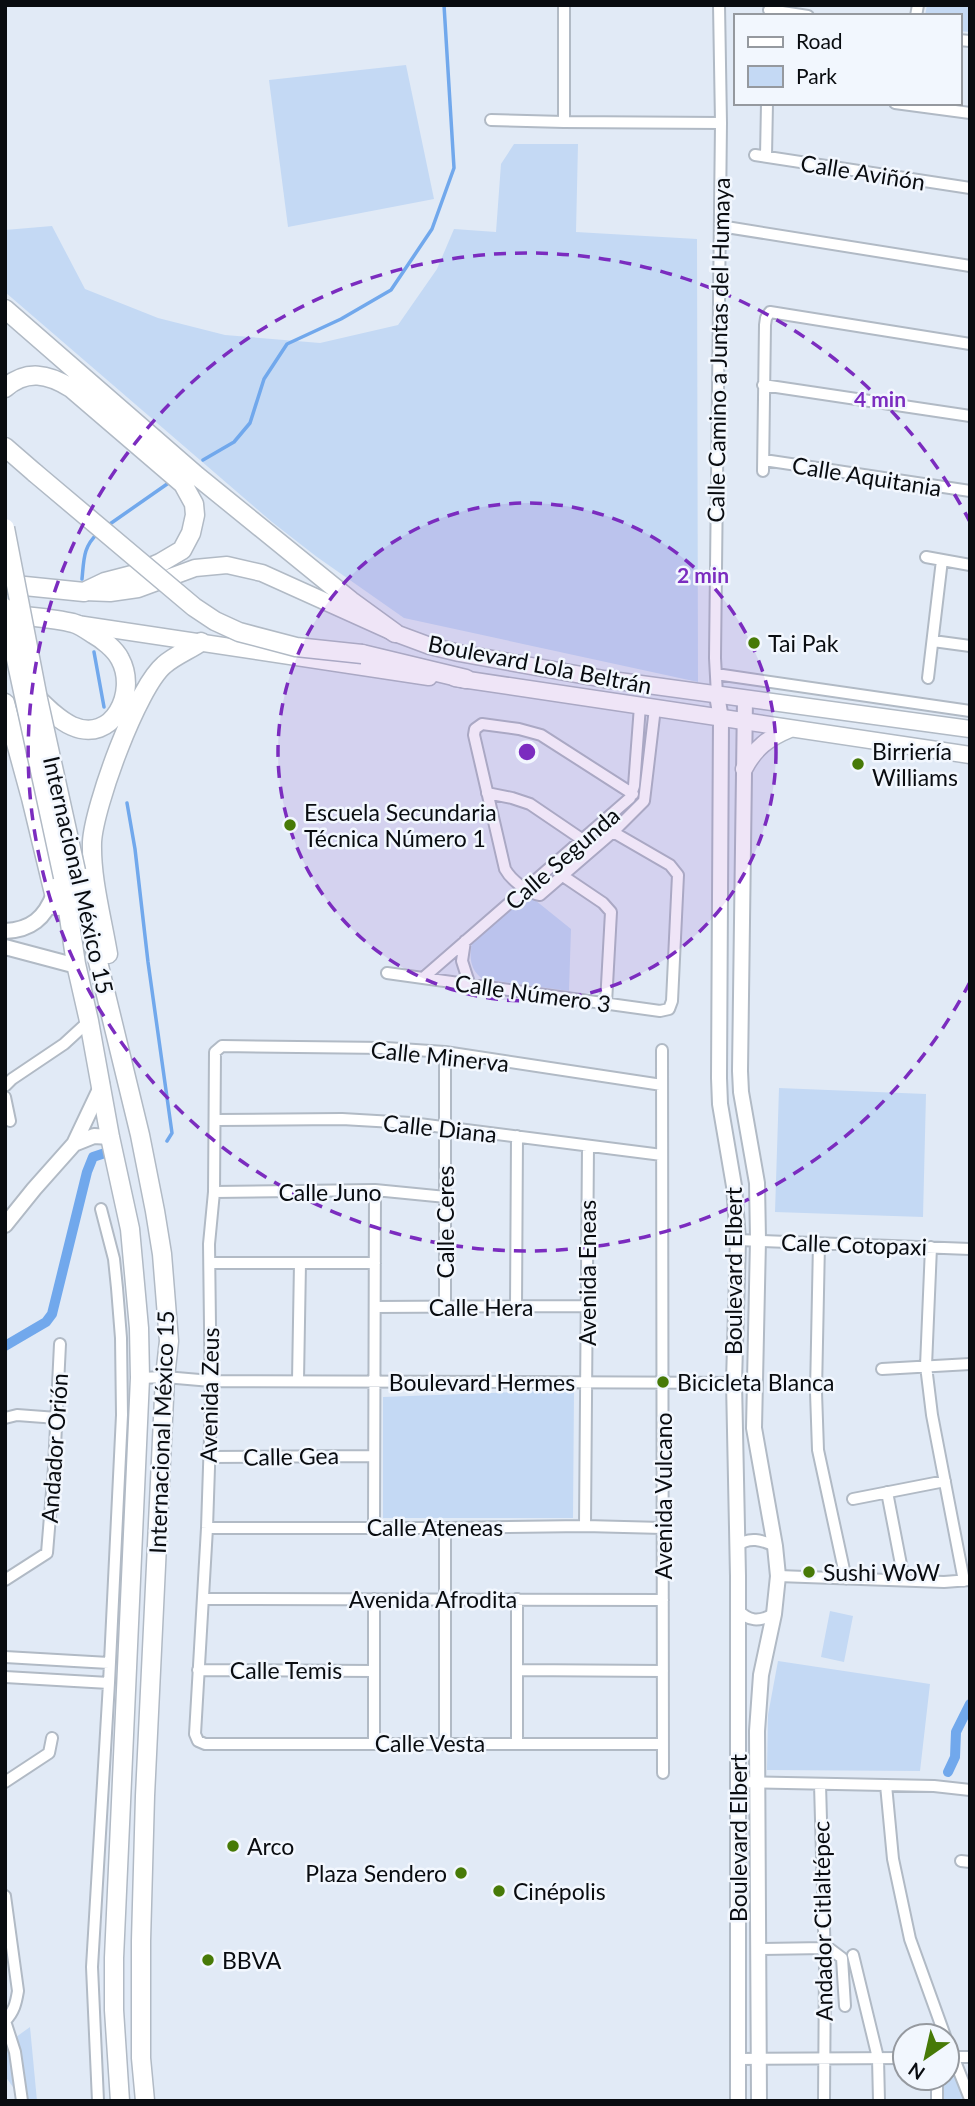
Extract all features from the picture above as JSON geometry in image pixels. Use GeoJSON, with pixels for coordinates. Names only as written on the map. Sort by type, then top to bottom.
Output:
{"type":"FeatureCollection","features":[{"type":"Feature","properties":{"kind":"main road"},"geometry":{"type":"LineString","coordinates":[[5,309],[197,476],[351,601],[395,633]]}},
{"type":"Feature","properties":{"kind":"main road"},"geometry":{"type":"LineString","coordinates":[[5,584],[84,592],[105,582],[132,575],[182,550],[191,533],[195,515],[194,504],[183,484],[71,387],[42,375],[23,377],[6,388]]}},
{"type":"Feature","properties":{"kind":"main road"},"geometry":{"type":"LineString","coordinates":[[5,447],[184,599],[215,621],[239,632],[296,646],[362,654],[466,679]]}},
{"type":"Feature","properties":{"kind":"main road","name":"Internacional México 15"},"geometry":{"type":"LineString","coordinates":[[5,528],[70,874],[80,984],[130,1229],[139,1328],[114,1958],[115,2037],[120,2101]]}},
{"type":"Feature","properties":{"kind":"main road","name":"Boulevard Lola Beltrán"},"geometry":{"type":"LineString","coordinates":[[84,592],[110,593],[138,589],[195,568],[227,565],[262,573],[395,633],[459,653],[604,679],[969,728]]}},
{"type":"Feature","properties":{"kind":"main road"},"geometry":{"type":"LineString","coordinates":[[5,611],[75,624],[102,639],[120,657],[127,677],[126,697],[117,715],[98,728],[72,726],[38,699]]}},
{"type":"Feature","properties":{"kind":"main road","name":"Internacional México 15"},"geometry":{"type":"LineString","coordinates":[[5,611],[70,874],[103,981],[140,1135],[160,1243],[169,1341],[165,1377],[141,1928],[139,1995],[145,2101]]}},
{"type":"Feature","properties":{"kind":"main road","name":"Boulevard Lola Beltrán"},"geometry":{"type":"LineString","coordinates":[[75,624],[422,676],[466,679],[970,755]]}},
{"type":"Feature","properties":{"kind":"main road"},"geometry":{"type":"LineString","coordinates":[[103,981],[108,958],[93,864],[92,841],[96,816],[119,747],[149,682],[164,664],[201,642]]}},
{"type":"Feature","properties":{"kind":"main road"},"geometry":{"type":"LineString","coordinates":[[5,703],[54,894],[69,964],[74,978],[80,984]]}},
{"type":"Feature","properties":{"kind":"main road"},"geometry":{"type":"LineString","coordinates":[[744,769],[761,744],[792,729]]}},
{"type":"Feature","properties":{"kind":"street"},"geometry":{"type":"LineString","coordinates":[[564,5],[564,122]]}},
{"type":"Feature","properties":{"kind":"street","name":"Calle Camino a Juntas del Humaya"},"geometry":{"type":"LineString","coordinates":[[717,695],[721,122],[719,5]]}},
{"type":"Feature","properties":{"kind":"street"},"geometry":{"type":"LineString","coordinates":[[769,10],[794,14]]}},
{"type":"Feature","properties":{"kind":"street","name":"Calle Aviñón"},"geometry":{"type":"LineString","coordinates":[[767,105],[761,156],[970,188]]}},
{"type":"Feature","properties":{"kind":"street"},"geometry":{"type":"LineString","coordinates":[[910,105],[970,113]]}},
{"type":"Feature","properties":{"kind":"street"},"geometry":{"type":"LineString","coordinates":[[491,120],[721,122]]}},
{"type":"Feature","properties":{"kind":"street"},"geometry":{"type":"LineString","coordinates":[[720,226],[970,266]]}},
{"type":"Feature","properties":{"kind":"street"},"geometry":{"type":"LineString","coordinates":[[970,344],[771,312],[766,318],[763,385],[970,416]]}},
{"type":"Feature","properties":{"kind":"street","name":"Calle Aquitania"},"geometry":{"type":"LineString","coordinates":[[763,385],[764,466],[970,491]]}},
{"type":"Feature","properties":{"kind":"street"},"geometry":{"type":"LineString","coordinates":[[926,557],[970,565]]}},
{"type":"Feature","properties":{"kind":"street"},"geometry":{"type":"LineString","coordinates":[[928,678],[942,560]]}},
{"type":"Feature","properties":{"kind":"street"},"geometry":{"type":"LineString","coordinates":[[933,640],[970,646]]}},
{"type":"Feature","properties":{"kind":"street"},"geometry":{"type":"LineString","coordinates":[[716,674],[970,711]]}},
{"type":"Feature","properties":{"kind":"street","name":"Boulevard Elbert"},"geometry":{"type":"LineString","coordinates":[[717,695],[721,719],[719,1094],[734,1186],[738,1240],[734,1382],[738,2101]]}},
{"type":"Feature","properties":{"kind":"street","name":"Boulevard Elbert"},"geometry":{"type":"LineString","coordinates":[[745,699],[741,1092],[757,1183],[754,1428],[778,1576],[774,1614],[758,1699],[759,2101]]}},
{"type":"Feature","properties":{"kind":"street","name":"Calle Segunda"},"geometry":{"type":"LineString","coordinates":[[423,978],[627,802],[633,794],[639,735],[647,707]]}},
{"type":"Feature","properties":{"kind":"street","name":"Calle Segunda"},"geometry":{"type":"LineString","coordinates":[[527,888],[537,895],[543,894],[645,801],[647,707]]}},
{"type":"Feature","properties":{"kind":"street"},"geometry":{"type":"LineString","coordinates":[[527,888],[512,878],[505,869],[474,735],[478,725],[519,729],[541,735],[633,794]]}},
{"type":"Feature","properties":{"kind":"street"},"geometry":{"type":"LineString","coordinates":[[487,793],[512,797],[530,804],[583,840]]}},
{"type":"Feature","properties":{"kind":"street","name":"Calle Número 3"},"geometry":{"type":"LineString","coordinates":[[387,973],[660,1011],[669,1009],[672,1000],[678,875],[670,865],[612,832]]}},
{"type":"Feature","properties":{"kind":"street"},"geometry":{"type":"LineString","coordinates":[[563,877],[603,903],[611,912],[606,1003]]}},
{"type":"Feature","properties":{"kind":"street"},"geometry":{"type":"LineString","coordinates":[[5,931],[33,925],[45,914],[54,894]]}},
{"type":"Feature","properties":{"kind":"street"},"geometry":{"type":"LineString","coordinates":[[465,941],[462,961],[470,986]]}},
{"type":"Feature","properties":{"kind":"street"},"geometry":{"type":"LineString","coordinates":[[5,947],[69,964]]}},
{"type":"Feature","properties":{"kind":"street"},"geometry":{"type":"LineString","coordinates":[[721,953],[743,953]]}},
{"type":"Feature","properties":{"kind":"street"},"geometry":{"type":"LineString","coordinates":[[5,1086],[64,1044],[89,1021]]}},
{"type":"Feature","properties":{"kind":"street","name":"Calle Minerva"},"geometry":{"type":"LineString","coordinates":[[217,1049],[222,1046],[319,1047],[445,1052],[662,1085]]}},
{"type":"Feature","properties":{"kind":"street","name":"Avenida Zeus"},"geometry":{"type":"LineString","coordinates":[[198,1741],[195,1734],[209,1457],[209,1244],[214,1192],[214,1056],[217,1049]]}},
{"type":"Feature","properties":{"kind":"street","name":"Avenida Vulcano"},"geometry":{"type":"LineString","coordinates":[[662,1050],[663,1773]]}},
{"type":"Feature","properties":{"kind":"street","name":"Calle Ceres"},"geometry":{"type":"LineString","coordinates":[[445,1052],[445,1307]]}},
{"type":"Feature","properties":{"kind":"street"},"geometry":{"type":"LineString","coordinates":[[5,1225],[74,1144],[102,1085]]}},
{"type":"Feature","properties":{"kind":"street"},"geometry":{"type":"LineString","coordinates":[[5,1097],[10,1121]]}},
{"type":"Feature","properties":{"kind":"street","name":"Calle Diana"},"geometry":{"type":"LineString","coordinates":[[216,1120],[342,1119],[411,1123],[662,1155]]}},
{"type":"Feature","properties":{"kind":"street"},"geometry":{"type":"LineString","coordinates":[[74,1144],[94,1136],[110,1137]]}},
{"type":"Feature","properties":{"kind":"street"},"geometry":{"type":"LineString","coordinates":[[516,1307],[517,1136]]}},
{"type":"Feature","properties":{"kind":"street","name":"Avenida Eneas"},"geometry":{"type":"LineString","coordinates":[[585,1526],[588,1146]]}},
{"type":"Feature","properties":{"kind":"street"},"geometry":{"type":"LineString","coordinates":[[374,1528],[375,1190]]}},
{"type":"Feature","properties":{"kind":"street","name":"Calle Juno"},"geometry":{"type":"LineString","coordinates":[[214,1192],[375,1190],[446,1197]]}},
{"type":"Feature","properties":{"kind":"street"},"geometry":{"type":"LineString","coordinates":[[98,2101],[92,1967],[122,1415],[121,1351],[114,1259],[101,1209]]}},
{"type":"Feature","properties":{"kind":"street","name":"Calle Cotopaxi"},"geometry":{"type":"LineString","coordinates":[[738,1240],[970,1249]]}},
{"type":"Feature","properties":{"kind":"street"},"geometry":{"type":"LineString","coordinates":[[819,1243],[816,1392],[818,1450],[846,1579]]}},
{"type":"Feature","properties":{"kind":"street"},"geometry":{"type":"LineString","coordinates":[[778,1576],[967,1580],[932,1415],[926,1366],[931,1247]]}},
{"type":"Feature","properties":{"kind":"street"},"geometry":{"type":"LineString","coordinates":[[210,1262],[375,1263]]}},
{"type":"Feature","properties":{"kind":"street"},"geometry":{"type":"LineString","coordinates":[[299,1381],[300,1263]]}},
{"type":"Feature","properties":{"kind":"street","name":"Calle Hera"},"geometry":{"type":"LineString","coordinates":[[375,1307],[587,1306]]}},
{"type":"Feature","properties":{"kind":"street","name":"Andador Orión"},"geometry":{"type":"LineString","coordinates":[[5,1580],[47,1553],[60,1344]]}},
{"type":"Feature","properties":{"kind":"street"},"geometry":{"type":"LineString","coordinates":[[882,1369],[970,1364]]}},
{"type":"Feature","properties":{"kind":"street","name":"Boulevard Hermes"},"geometry":{"type":"LineString","coordinates":[[139,1378],[211,1381],[753,1383]]}},
{"type":"Feature","properties":{"kind":"street"},"geometry":{"type":"LineString","coordinates":[[5,1418],[17,1415],[57,1418]]}},
{"type":"Feature","properties":{"kind":"street","name":"Calle Gea"},"geometry":{"type":"LineString","coordinates":[[209,1457],[374,1456]]}},
{"type":"Feature","properties":{"kind":"street"},"geometry":{"type":"LineString","coordinates":[[853,1499],[945,1480]]}},
{"type":"Feature","properties":{"kind":"street"},"geometry":{"type":"LineString","coordinates":[[887,1492],[904,1580]]}},
{"type":"Feature","properties":{"kind":"street","name":"Calle Ateneas"},"geometry":{"type":"LineString","coordinates":[[207,1528],[663,1528]]}},
{"type":"Feature","properties":{"kind":"street"},"geometry":{"type":"LineString","coordinates":[[445,1528],[445,1744]]}},
{"type":"Feature","properties":{"kind":"street"},"geometry":{"type":"LineString","coordinates":[[737,1546],[744,1541],[755,1539],[775,1546]]}},
{"type":"Feature","properties":{"kind":"street","name":"Avenida Afrodita"},"geometry":{"type":"LineString","coordinates":[[203,1599],[663,1600]]}},
{"type":"Feature","properties":{"kind":"street"},"geometry":{"type":"LineString","coordinates":[[374,1599],[374,1744]]}},
{"type":"Feature","properties":{"kind":"street"},"geometry":{"type":"LineString","coordinates":[[517,1599],[517,1743]]}},
{"type":"Feature","properties":{"kind":"street"},"geometry":{"type":"LineString","coordinates":[[737,1609],[746,1617],[756,1620],[774,1614]]}},
{"type":"Feature","properties":{"kind":"street"},"geometry":{"type":"LineString","coordinates":[[5,1657],[109,1663]]}},
{"type":"Feature","properties":{"kind":"street","name":"Calle Temis"},"geometry":{"type":"LineString","coordinates":[[198,1670],[374,1671]]}},
{"type":"Feature","properties":{"kind":"street"},"geometry":{"type":"LineString","coordinates":[[517,1670],[663,1671]]}},
{"type":"Feature","properties":{"kind":"street"},"geometry":{"type":"LineString","coordinates":[[5,1677],[109,1683]]}},
{"type":"Feature","properties":{"kind":"street"},"geometry":{"type":"LineString","coordinates":[[5,1782],[51,1750],[52,1738]]}},
{"type":"Feature","properties":{"kind":"street","name":"Calle Vesta"},"geometry":{"type":"LineString","coordinates":[[198,1741],[205,1744],[663,1744]]}},
{"type":"Feature","properties":{"kind":"street"},"geometry":{"type":"LineString","coordinates":[[737,1782],[886,1785],[970,1790]]}},
{"type":"Feature","properties":{"kind":"street","name":"Andador Citlaltépec"},"geometry":{"type":"LineString","coordinates":[[820,1784],[825,1948],[824,2101]]}},
{"type":"Feature","properties":{"kind":"street"},"geometry":{"type":"LineString","coordinates":[[886,1785],[893,1859],[907,1928],[940,2022]]}},
{"type":"Feature","properties":{"kind":"street"},"geometry":{"type":"LineString","coordinates":[[5,1896],[18,1991],[12,2014],[5,2021],[15,2052],[22,2101]]}},
{"type":"Feature","properties":{"kind":"street"},"geometry":{"type":"LineString","coordinates":[[758,1949],[825,1948],[834,1951],[842,1958],[845,2006]]}},
{"type":"Feature","properties":{"kind":"street"},"geometry":{"type":"LineString","coordinates":[[853,1955],[878,2058],[879,2101]]}},
{"type":"Feature","properties":{"kind":"street"},"geometry":{"type":"LineString","coordinates":[[738,2059],[891,2058]]}},
{"type":"Feature","properties":{"kind":"street"},"geometry":{"type":"LineString","coordinates":[[961,2080],[970,2099]]}},
{"type":"Feature","properties":{"kind":"green space"},"geometry":{"type":"Polygon","coordinates":[[[927,5],[970,5],[970,32],[961,31],[961,14],[925,14],[927,5]]]}},
{"type":"Feature","properties":{"kind":"green space"},"geometry":{"type":"Polygon","coordinates":[[[406,65],[434,199],[288,227],[269,80],[406,65]]]}},
{"type":"Feature","properties":{"kind":"green space"},"geometry":{"type":"Polygon","coordinates":[[[514,144],[578,144],[576,232],[697,239],[698,682],[404,618],[272,522],[5,292],[5,230],[52,226],[85,289],[158,318],[225,335],[320,343],[398,325],[437,269],[454,229],[496,232],[501,164],[514,144]]]}},
{"type":"Feature","properties":{"kind":"green space"},"geometry":{"type":"Polygon","coordinates":[[[525,892],[571,929],[569,991],[483,979],[473,967],[472,943],[525,892]]]}},
{"type":"Feature","properties":{"kind":"green space"},"geometry":{"type":"Polygon","coordinates":[[[779,1088],[926,1094],[923,1217],[775,1212],[779,1088]]]}},
{"type":"Feature","properties":{"kind":"green space"},"geometry":{"type":"Polygon","coordinates":[[[574,1390],[573,1518],[383,1518],[383,1397],[574,1390]]]}},
{"type":"Feature","properties":{"kind":"green space"},"geometry":{"type":"Polygon","coordinates":[[[830,1611],[853,1616],[844,1662],[821,1657],[830,1611]]]}},
{"type":"Feature","properties":{"kind":"green space"},"geometry":{"type":"Polygon","coordinates":[[[778,1661],[930,1684],[920,1771],[767,1770],[768,1715],[778,1661]]]}},
{"type":"Feature","properties":{"kind":"green space"},"geometry":{"type":"Polygon","coordinates":[[[30,2027],[37,2101],[23,2101],[5,2076],[5,2045],[30,2027]]]}},
{"type":"Feature","properties":{"kind":"green space"},"geometry":{"type":"Polygon","coordinates":[[[961,2089],[965,2101],[943,2101],[943,2092],[961,2092],[961,2089]]]}},
{"type":"Feature","properties":{"kind":"waterway"},"geometry":{"type":"LineString","coordinates":[[203,460],[234,442],[250,423],[264,379],[287,344],[341,319],[391,290],[432,229],[454,168],[444,5]]}},
{"type":"Feature","properties":{"kind":"waterway"},"geometry":{"type":"LineString","coordinates":[[107,526],[170,482]]}},
{"type":"Feature","properties":{"kind":"waterway"},"geometry":{"type":"LineString","coordinates":[[82,579],[87,548],[98,533]]}},
{"type":"Feature","properties":{"kind":"waterway"},"geometry":{"type":"LineString","coordinates":[[94,652],[104,707]]}},
{"type":"Feature","properties":{"kind":"waterway"},"geometry":{"type":"LineString","coordinates":[[127,803],[172,1133],[167,1141]]}},
{"type":"Feature","properties":{"kind":"waterway"},"geometry":{"type":"LineString","coordinates":[[5,1346],[46,1322],[52,1314],[87,1172],[93,1157],[111,1151]]}},
{"type":"Feature","properties":{"kind":"waterway"},"geometry":{"type":"LineString","coordinates":[[948,1772],[955,1757],[956,1732],[970,1704]]}},
{"type":"Feature","properties":{"kind":"place","name":"Tai Pak"},"geometry":{"type":"Point","coordinates":[754,643]}},
{"type":"Feature","properties":{"kind":"place","name":"Birriería Williams"},"geometry":{"type":"Point","coordinates":[858,764]}},
{"type":"Feature","properties":{"kind":"place","name":"Escuela Secundaria Técnica Número 1"},"geometry":{"type":"Point","coordinates":[290,825]}},
{"type":"Feature","properties":{"kind":"place","name":"Bicicleta Blanca"},"geometry":{"type":"Point","coordinates":[663,1382]}},
{"type":"Feature","properties":{"kind":"place","name":"Sushi WoW"},"geometry":{"type":"Point","coordinates":[809,1572]}},
{"type":"Feature","properties":{"kind":"place","name":"Arco"},"geometry":{"type":"Point","coordinates":[233,1846]}},
{"type":"Feature","properties":{"kind":"place","name":"Plaza Sendero"},"geometry":{"type":"Point","coordinates":[461,1873]}},
{"type":"Feature","properties":{"kind":"place","name":"Cinépolis"},"geometry":{"type":"Point","coordinates":[499,1891]}},
{"type":"Feature","properties":{"kind":"place","name":"BBVA"},"geometry":{"type":"Point","coordinates":[208,1960]}}]}
